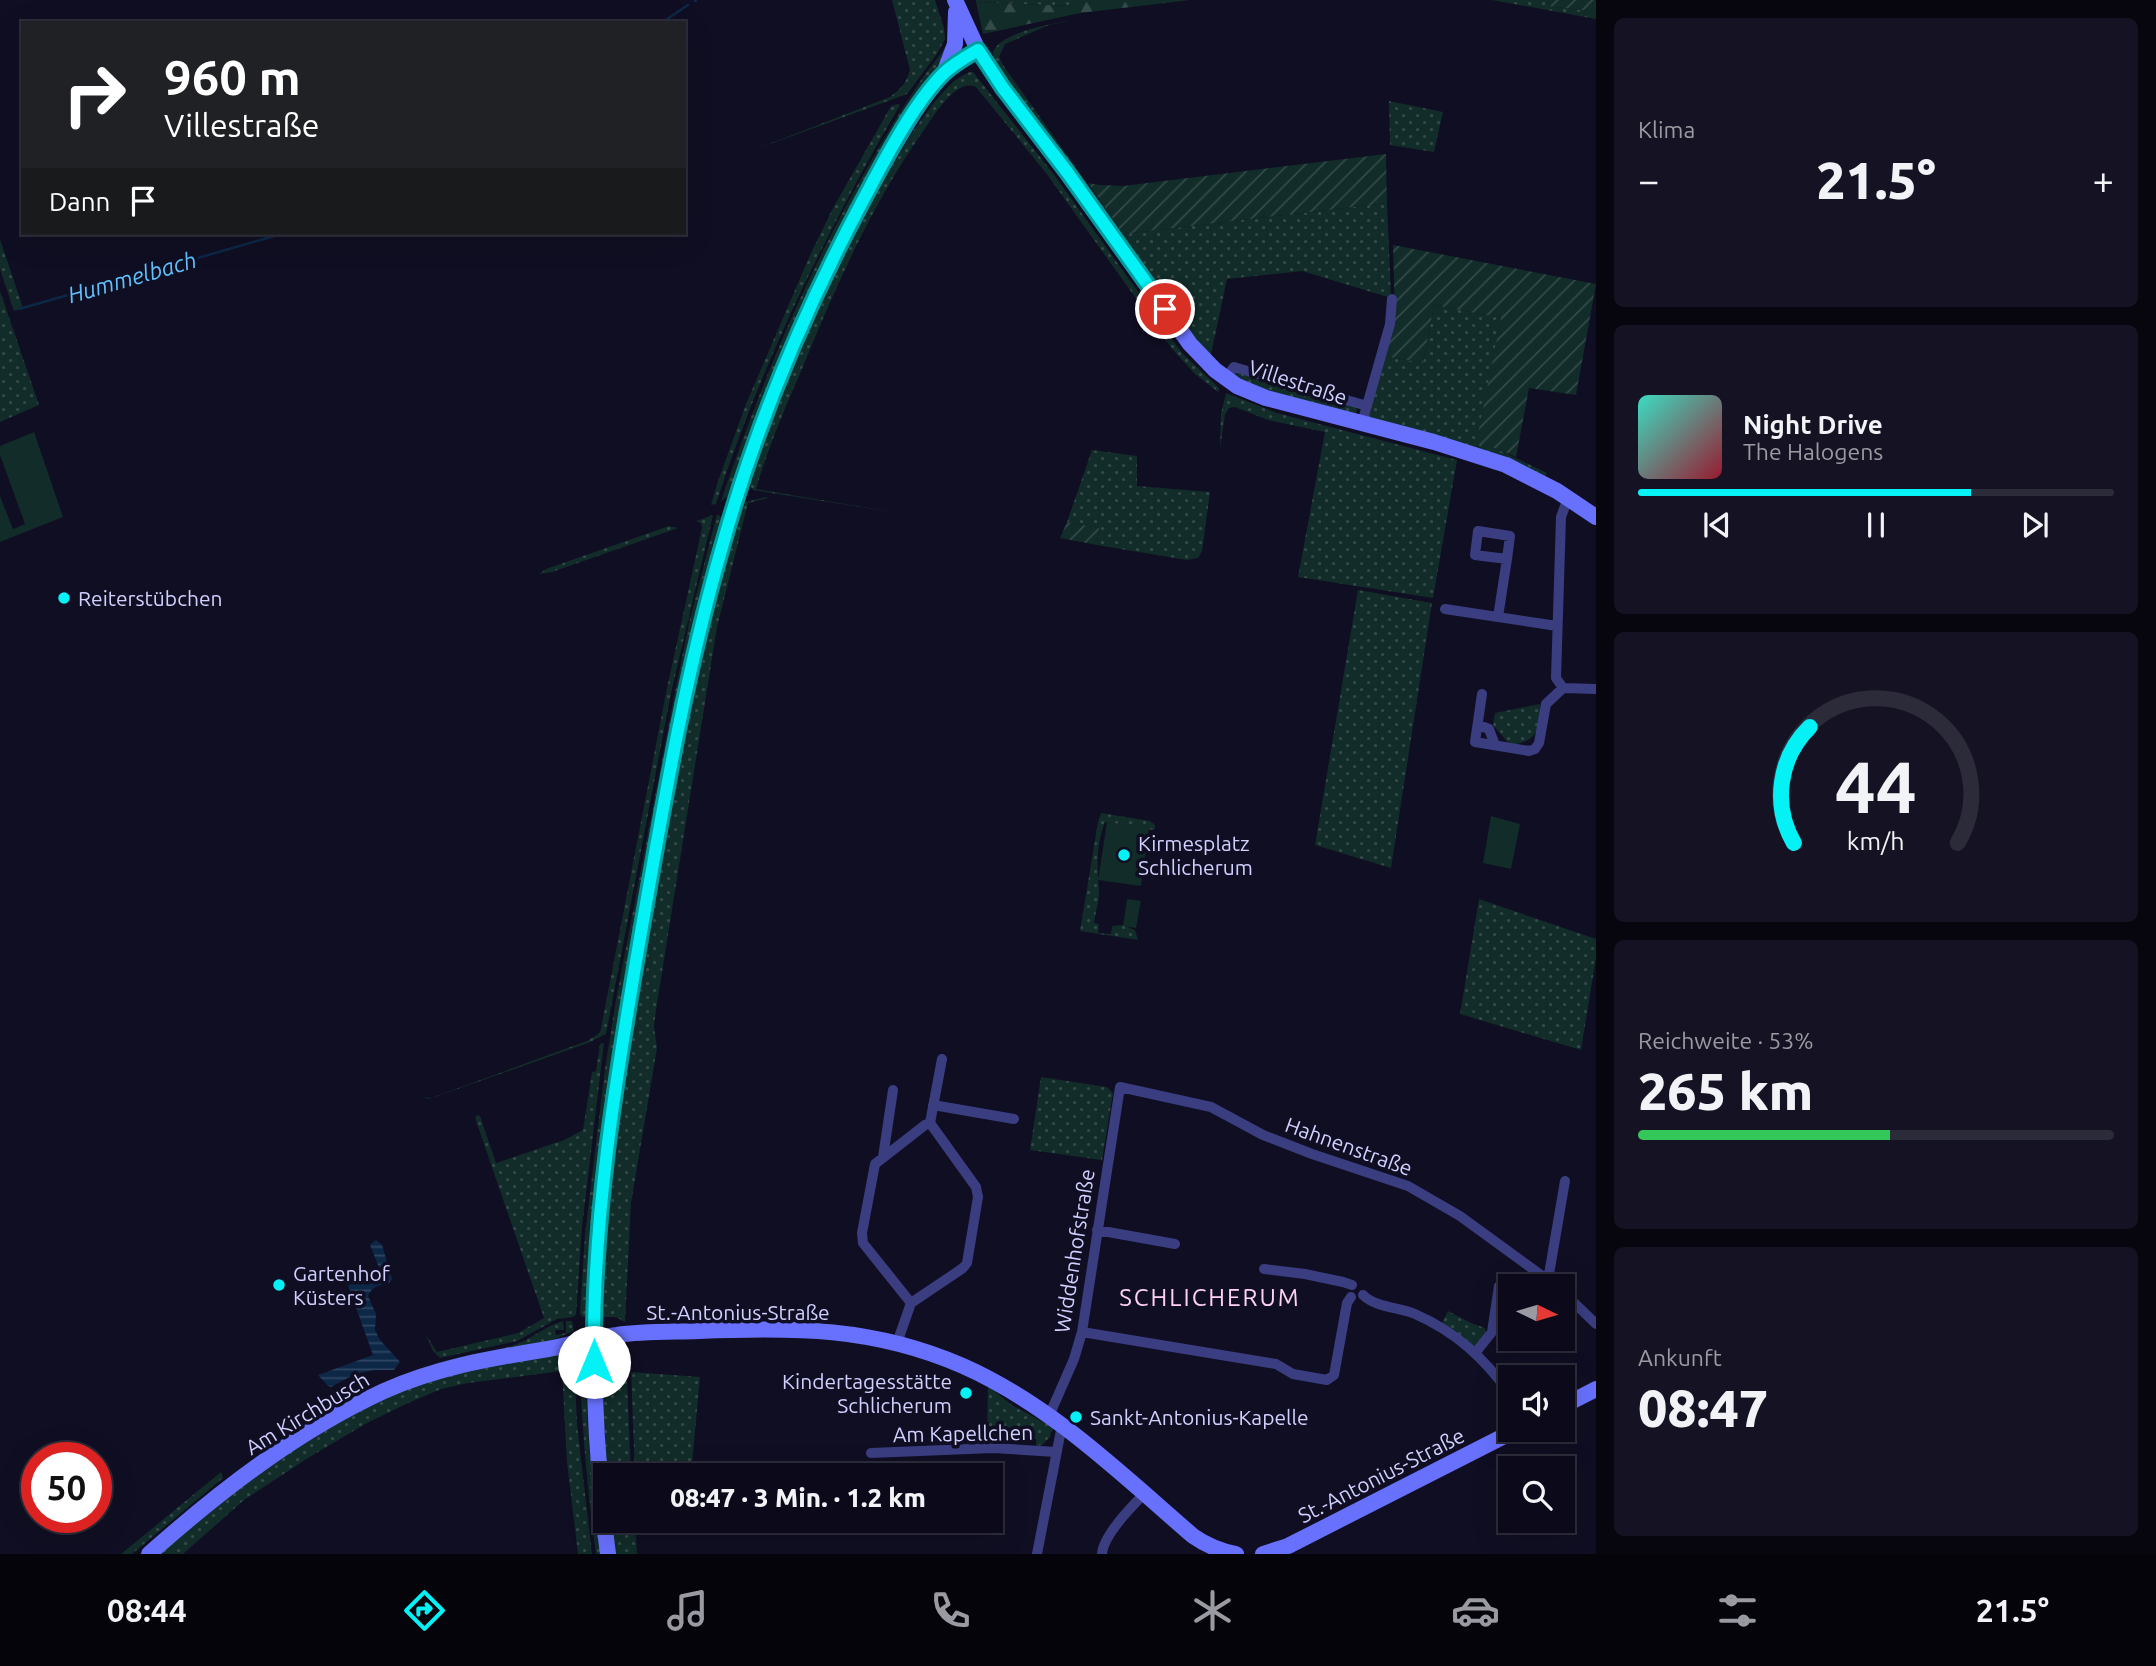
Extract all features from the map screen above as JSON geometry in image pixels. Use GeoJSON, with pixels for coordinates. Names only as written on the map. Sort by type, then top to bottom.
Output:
{"type":"FeatureCollection","features":[{"type":"Feature","properties":{"kind":"main road","name":"Villestraße"},"geometry":{"type":"LineString","coordinates":[[955,1],[978,50],[1003,88],[1067,172],[1190,344],[1226,378],[1237,386],[1266,398],[1487,458],[1569,498],[1596,517]]}},
{"type":"Feature","properties":{"kind":"main road"},"geometry":{"type":"LineString","coordinates":[[608,1554],[597,1450],[594,1339],[602,1190],[629,1005],[678,734],[698,640],[718,560],[747,464],[766,414],[819,288],[855,216],[887,157],[943,74],[955,44],[955,1]]}},
{"type":"Feature","properties":{"kind":"main road"},"geometry":{"type":"LineString","coordinates":[[943,74],[978,50]]}},
{"type":"Feature","properties":{"kind":"main road","name":"St.-Antonius-Straße"},"geometry":{"type":"LineString","coordinates":[[594,1339],[632,1333],[800,1329],[844,1332],[897,1343],[950,1360],[1022,1397],[1056,1420],[1193,1536],[1225,1552],[1236,1554]]}},
{"type":"Feature","properties":{"kind":"main road","name":"Am Kirchbusch"},"geometry":{"type":"LineString","coordinates":[[149,1554],[220,1494],[277,1453],[328,1420],[377,1394],[457,1365],[594,1339]]}},
{"type":"Feature","properties":{"kind":"main road"},"geometry":{"type":"LineString","coordinates":[[1575,1400],[1596,1389]]}},
{"type":"Feature","properties":{"kind":"main road","name":"St.-Antonius-Straße"},"geometry":{"type":"LineString","coordinates":[[1263,1554],[1288,1546],[1498,1439]]}},
{"type":"Feature","properties":{"kind":"street"},"geometry":{"type":"LineString","coordinates":[[1362,423],[1390,324],[1392,299]]}},
{"type":"Feature","properties":{"kind":"street"},"geometry":{"type":"LineString","coordinates":[[1226,378],[1234,367],[1367,406]]}},
{"type":"Feature","properties":{"kind":"street"},"geometry":{"type":"LineString","coordinates":[[1563,688],[1556,678],[1557,626],[1561,517],[1569,498]]}},
{"type":"Feature","properties":{"kind":"street"},"geometry":{"type":"LineString","coordinates":[[1498,617],[1507,559]]}},
{"type":"Feature","properties":{"kind":"street"},"geometry":{"type":"LineString","coordinates":[[1445,609],[1557,626]]}},
{"type":"Feature","properties":{"kind":"street"},"geometry":{"type":"LineString","coordinates":[[1482,694],[1475,742],[1529,751],[1536,747],[1540,740],[1548,701],[1563,688],[1596,689]]}},
{"type":"Feature","properties":{"kind":"street"},"geometry":{"type":"LineString","coordinates":[[897,1343],[911,1303],[966,1265],[978,1197],[976,1187],[930,1123],[942,1059]]}},
{"type":"Feature","properties":{"kind":"street","name":"Widdenhofstraße"},"geometry":{"type":"LineString","coordinates":[[1056,1420],[1082,1332],[1120,1087]]}},
{"type":"Feature","properties":{"kind":"street","name":"Hahnenstraße"},"geometry":{"type":"LineString","coordinates":[[1120,1087],[1211,1107],[1263,1135],[1408,1186],[1460,1216],[1540,1274]]}},
{"type":"Feature","properties":{"kind":"street"},"geometry":{"type":"LineString","coordinates":[[883,1157],[893,1090]]}},
{"type":"Feature","properties":{"kind":"street"},"geometry":{"type":"LineString","coordinates":[[933,1105],[1014,1119]]}},
{"type":"Feature","properties":{"kind":"street"},"geometry":{"type":"LineString","coordinates":[[911,1303],[862,1240],[872,1169],[883,1157],[930,1123]]}},
{"type":"Feature","properties":{"kind":"street","name":"Hahnenstraße"},"geometry":{"type":"LineString","coordinates":[[1553,1274],[1564,1181]]}},
{"type":"Feature","properties":{"kind":"street"},"geometry":{"type":"LineString","coordinates":[[1097,1230],[1175,1244]]}},
{"type":"Feature","properties":{"kind":"street"},"geometry":{"type":"LineString","coordinates":[[1264,1269],[1343,1282],[1358,1299],[1363,1295],[1371,1301],[1426,1319],[1476,1352],[1498,1379]]}},
{"type":"Feature","properties":{"kind":"street"},"geometry":{"type":"LineString","coordinates":[[1082,1332],[1276,1364],[1293,1374],[1327,1380],[1334,1375],[1347,1303],[1352,1291]]}},
{"type":"Feature","properties":{"kind":"street"},"geometry":{"type":"LineString","coordinates":[[1476,1352],[1492,1332],[1498,1293]]}},
{"type":"Feature","properties":{"kind":"street"},"geometry":{"type":"LineString","coordinates":[[1575,1304],[1596,1324]]}},
{"type":"Feature","properties":{"kind":"street","name":"Am Kapellchen"},"geometry":{"type":"LineString","coordinates":[[1037,1554],[1056,1452],[1056,1420]]}},
{"type":"Feature","properties":{"kind":"street","name":"Am Kapellchen"},"geometry":{"type":"LineString","coordinates":[[871,1454],[993,1448],[1056,1452]]}},
{"type":"Feature","properties":{"kind":"street"},"geometry":{"type":"LineString","coordinates":[[1102,1554],[1102,1548],[1120,1520],[1144,1494]]}},
{"type":"Feature","properties":{"kind":"green space"},"geometry":{"type":"Polygon","coordinates":[[[892,0],[935,0],[944,28],[945,39],[937,54],[907,94],[759,148],[890,97],[900,88],[910,70],[892,0]]]}},
{"type":"Feature","properties":{"kind":"green space"},"geometry":{"type":"Polygon","coordinates":[[[1072,0],[1072,6],[976,2],[1072,0]]]}},
{"type":"Feature","properties":{"kind":"green space"},"geometry":{"type":"Polygon","coordinates":[[[1072,0],[1191,0],[1080,13],[983,34],[976,2],[1071,6],[1072,0]]]}},
{"type":"Feature","properties":{"kind":"green space"},"geometry":{"type":"Polygon","coordinates":[[[1492,0],[1549,0],[1548,6],[1596,12],[1596,19],[1492,0]]]}},
{"type":"Feature","properties":{"kind":"green space"},"geometry":{"type":"Polygon","coordinates":[[[1549,0],[1596,0],[1596,12],[1548,6],[1549,0]]]}},
{"type":"Feature","properties":{"kind":"green space"},"geometry":{"type":"Polygon","coordinates":[[[1070,21],[1049,25],[1005,44],[999,57],[1123,234],[1387,203],[1391,298],[1302,271],[1227,279],[1210,359],[994,59],[993,52],[1005,39],[1027,30],[1052,24],[1070,21]]]}},
{"type":"Feature","properties":{"kind":"green space"},"geometry":{"type":"Polygon","coordinates":[[[947,44],[947,56],[921,89],[730,495],[721,501],[785,332],[823,250],[892,126],[947,44]]]}},
{"type":"Feature","properties":{"kind":"green space"},"geometry":{"type":"Polygon","coordinates":[[[973,72],[1055,176],[1182,353],[1219,388],[1218,392],[1195,374],[1173,350],[1046,173],[976,87],[962,87],[948,98],[935,114],[889,184],[873,214],[815,337],[777,428],[756,489],[898,513],[753,490],[748,484],[780,398],[860,221],[890,167],[924,116],[950,85],[973,72]]]}},
{"type":"Feature","properties":{"kind":"green space"},"geometry":{"type":"Polygon","coordinates":[[[1389,101],[1443,112],[1434,152],[1390,145],[1389,101]]]}},
{"type":"Feature","properties":{"kind":"green space"},"geometry":{"type":"Polygon","coordinates":[[[900,105],[846,201],[797,300],[753,400],[716,504],[711,505],[746,404],[811,253],[832,210],[891,106],[900,105]]]}},
{"type":"Feature","properties":{"kind":"green space"},"geometry":{"type":"Polygon","coordinates":[[[1386,154],[1387,203],[1123,234],[1088,183],[1123,186],[1386,154]]]}},
{"type":"Feature","properties":{"kind":"green space"},"geometry":{"type":"Polygon","coordinates":[[[0,239],[23,308],[14,311],[0,269],[0,239]]]}},
{"type":"Feature","properties":{"kind":"green space"},"geometry":{"type":"Polygon","coordinates":[[[1393,245],[1596,284],[1576,395],[1529,388],[1516,457],[1476,444],[1501,318],[1434,305],[1423,363],[1384,356],[1395,318],[1393,245]]]}},
{"type":"Feature","properties":{"kind":"green space"},"geometry":{"type":"Polygon","coordinates":[[[0,291],[39,405],[0,422],[0,291]]]}},
{"type":"Feature","properties":{"kind":"green space"},"geometry":{"type":"Polygon","coordinates":[[[1434,305],[1501,318],[1477,443],[1497,449],[1547,473],[1544,478],[1368,417],[1385,356],[1423,363],[1434,305]]]}},
{"type":"Feature","properties":{"kind":"green space"},"geometry":{"type":"Polygon","coordinates":[[[1238,372],[1356,406],[1357,411],[1355,415],[1276,396],[1232,376],[1238,372]]]}},
{"type":"Feature","properties":{"kind":"green space"},"geometry":{"type":"Polygon","coordinates":[[[1226,393],[1277,413],[1457,460],[1433,598],[1298,577],[1325,432],[1268,420],[1235,407],[1229,408],[1225,414],[1204,559],[1220,448],[1221,414],[1226,393]]]}},
{"type":"Feature","properties":{"kind":"green space"},"geometry":{"type":"Polygon","coordinates":[[[34,432],[63,517],[0,542],[0,496],[13,529],[25,524],[0,455],[0,446],[34,432]]]}},
{"type":"Feature","properties":{"kind":"green space"},"geometry":{"type":"Polygon","coordinates":[[[1092,450],[1137,456],[1137,486],[1210,492],[1202,551],[1198,558],[1187,560],[1097,545],[1099,528],[1067,522],[1092,450]]]}},
{"type":"Feature","properties":{"kind":"green space"},"geometry":{"type":"Polygon","coordinates":[[[768,498],[748,503],[717,627],[656,1010],[654,1026],[657,1048],[631,1203],[625,1322],[616,1317],[603,1317],[608,1202],[626,1066],[680,754],[711,614],[742,503],[768,498]]]}},
{"type":"Feature","properties":{"kind":"green space"},"geometry":{"type":"Polygon","coordinates":[[[717,514],[722,518],[597,1186],[590,1241],[586,1317],[583,1317],[580,1314],[585,1234],[616,1000],[689,623],[717,514]]]}},
{"type":"Feature","properties":{"kind":"green space"},"geometry":{"type":"Polygon","coordinates":[[[713,515],[671,693],[606,1034],[588,1043],[429,1099],[423,1097],[431,1098],[587,1041],[600,1033],[667,688],[702,528],[701,523],[696,521],[713,515]]]}},
{"type":"Feature","properties":{"kind":"green space"},"geometry":{"type":"Polygon","coordinates":[[[1067,522],[1099,528],[1097,545],[1060,538],[1067,522]]]}},
{"type":"Feature","properties":{"kind":"green space"},"geometry":{"type":"Polygon","coordinates":[[[669,526],[678,528],[552,572],[539,574],[546,569],[669,526]]]}},
{"type":"Feature","properties":{"kind":"green space"},"geometry":{"type":"Polygon","coordinates":[[[1358,590],[1432,603],[1391,868],[1315,845],[1358,590]]]}},
{"type":"Feature","properties":{"kind":"green space"},"geometry":{"type":"Polygon","coordinates":[[[1540,704],[1538,729],[1527,740],[1515,745],[1509,744],[1493,725],[1495,713],[1540,704]]]}},
{"type":"Feature","properties":{"kind":"green space"},"geometry":{"type":"Polygon","coordinates":[[[1101,813],[1150,821],[1155,825],[1155,829],[1149,830],[1105,822],[1099,847],[1099,893],[1094,923],[1099,924],[1098,933],[1111,934],[1112,926],[1123,925],[1135,930],[1138,940],[1080,931],[1101,813]]]}},
{"type":"Feature","properties":{"kind":"green space"},"geometry":{"type":"Polygon","coordinates":[[[1491,816],[1520,824],[1511,869],[1483,863],[1491,816]]]}},
{"type":"Feature","properties":{"kind":"green space","name":"Kirmesplatz Schlicherum"},"geometry":{"type":"Polygon","coordinates":[[[1107,822],[1149,828],[1141,886],[1098,880],[1107,822]]]}},
{"type":"Feature","properties":{"kind":"green space"},"geometry":{"type":"Polygon","coordinates":[[[1127,899],[1141,901],[1136,928],[1123,926],[1127,899]]]}},
{"type":"Feature","properties":{"kind":"green space"},"geometry":{"type":"Polygon","coordinates":[[[1479,899],[1596,939],[1596,958],[1581,1050],[1460,1014],[1479,899]]]}},
{"type":"Feature","properties":{"kind":"green space"},"geometry":{"type":"Polygon","coordinates":[[[604,1043],[582,1227],[576,1315],[557,1319],[517,1341],[440,1358],[433,1351],[426,1335],[437,1352],[518,1333],[544,1318],[475,1118],[480,1116],[496,1163],[564,1140],[583,1130],[592,1072],[596,1071],[600,1044],[604,1043]]]}},
{"type":"Feature","properties":{"kind":"green space"},"geometry":{"type":"Polygon","coordinates":[[[1041,1077],[1107,1087],[1113,1093],[1102,1160],[1030,1150],[1041,1077]]]}},
{"type":"Feature","properties":{"kind":"green space"},"geometry":{"type":"Polygon","coordinates":[[[1448,1311],[1485,1328],[1487,1334],[1475,1348],[1442,1323],[1448,1311]]]}},
{"type":"Feature","properties":{"kind":"green space"},"geometry":{"type":"Polygon","coordinates":[[[563,1321],[564,1330],[555,1330],[556,1335],[566,1333],[566,1321],[572,1321],[574,1331],[548,1342],[446,1363],[445,1361],[514,1345],[563,1321]]]}},
{"type":"Feature","properties":{"kind":"green space"},"geometry":{"type":"Polygon","coordinates":[[[609,1345],[610,1348],[624,1348],[626,1354],[631,1463],[606,1463],[603,1352],[609,1345]]]}},
{"type":"Feature","properties":{"kind":"green space"},"geometry":{"type":"Polygon","coordinates":[[[565,1353],[574,1354],[577,1424],[592,1554],[578,1554],[567,1462],[562,1371],[468,1383],[441,1389],[406,1404],[367,1423],[244,1500],[183,1554],[157,1554],[193,1522],[311,1437],[392,1394],[460,1370],[565,1353]]]}},
{"type":"Feature","properties":{"kind":"green space"},"geometry":{"type":"Polygon","coordinates":[[[579,1360],[585,1369],[593,1481],[593,1530],[579,1360]]]}},
{"type":"Feature","properties":{"kind":"green space"},"geometry":{"type":"Polygon","coordinates":[[[631,1372],[700,1377],[692,1463],[635,1463],[631,1372]]]}},
{"type":"Feature","properties":{"kind":"green space"},"geometry":{"type":"Polygon","coordinates":[[[988,1386],[1012,1405],[1054,1428],[1051,1436],[1042,1445],[1036,1446],[1036,1439],[987,1435],[988,1386]]]}},
{"type":"Feature","properties":{"kind":"green space"},"geometry":{"type":"Polygon","coordinates":[[[221,1472],[223,1478],[132,1554],[121,1554],[221,1472]]]}},
{"type":"Feature","properties":{"kind":"green space"},"geometry":{"type":"Polygon","coordinates":[[[593,1533],[599,1533],[602,1554],[596,1554],[593,1533]]]}},
{"type":"Feature","properties":{"kind":"green space"},"geometry":{"type":"Polygon","coordinates":[[[611,1533],[636,1533],[637,1554],[614,1554],[611,1533]]]}},
{"type":"Feature","properties":{"kind":"water"},"geometry":{"type":"Polygon","coordinates":[[[376,1240],[382,1245],[392,1279],[388,1284],[374,1288],[368,1296],[376,1314],[375,1330],[380,1340],[400,1362],[394,1370],[355,1374],[331,1387],[318,1375],[373,1355],[348,1285],[382,1275],[370,1245],[376,1240]]]}},
{"type":"Feature","properties":{"kind":"waterway","name":"Hummelbach"},"geometry":{"type":"LineString","coordinates":[[664,21],[688,5]]}},
{"type":"Feature","properties":{"kind":"waterway","name":"Hummelbach"},"geometry":{"type":"LineString","coordinates":[[19,309],[278,235]]}},
{"type":"Feature","properties":{"kind":"place","name":"Reiterstübchen"},"geometry":{"type":"Point","coordinates":[64,598]}},
{"type":"Feature","properties":{"kind":"place","name":"Kirmesplatz Schlicherum"},"geometry":{"type":"Point","coordinates":[1124,855]}},
{"type":"Feature","properties":{"kind":"place","name":"Gartenhof Küsters"},"geometry":{"type":"Point","coordinates":[279,1285]}},
{"type":"Feature","properties":{"kind":"place","name":"Kindertagesstätte Schlicherum"},"geometry":{"type":"Point","coordinates":[966,1393]}},
{"type":"Feature","properties":{"kind":"place","name":"Sankt-Antonius-Kapelle"},"geometry":{"type":"Point","coordinates":[1076,1417]}},
{"type":"Feature","properties":{"kind":"district","name":"SCHLICHERUM"},"geometry":{"type":"Point","coordinates":[1210,1297]}},
{"type":"Feature","properties":{"kind":"route"},"geometry":{"type":"LineString","coordinates":[[594,1362],[598,1230],[625,1031],[678,734],[718,560],[760,429],[819,288],[893,148],[943,74],[978,50],[1165,309]]}}]}
